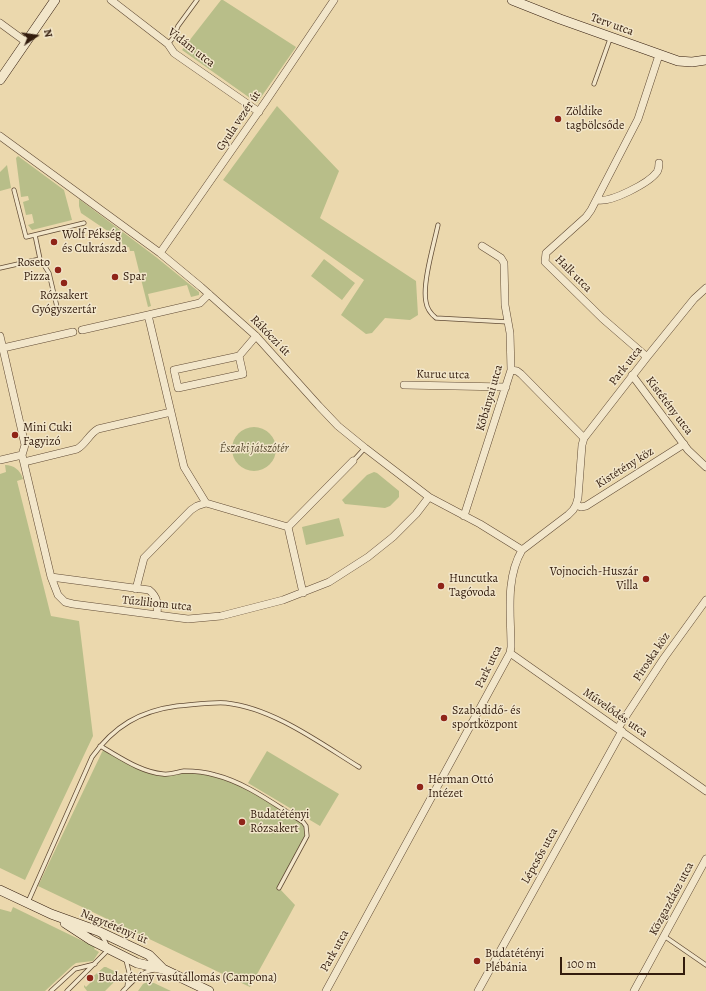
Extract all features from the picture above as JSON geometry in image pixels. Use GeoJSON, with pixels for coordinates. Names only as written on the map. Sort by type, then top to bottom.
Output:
{"type":"FeatureCollection","features":[{"type":"Feature","properties":{"kind":"main road"},"geometry":{"type":"LineString","coordinates":[[0,80],[55,0]]}},
{"type":"Feature","properties":{"kind":"main road","name":"Terv utca"},"geometry":{"type":"LineString","coordinates":[[512,0],[611,38],[685,63],[705,59]]}},
{"type":"Feature","properties":{"kind":"main road","name":"Nagytétényi út"},"geometry":{"type":"LineString","coordinates":[[0,890],[51,914],[98,931],[149,955],[163,969]]}},
{"type":"Feature","properties":{"kind":"main road","name":"Nagytétényi út"},"geometry":{"type":"LineString","coordinates":[[51,914],[91,940],[137,963],[163,969],[210,991]]}},
{"type":"Feature","properties":{"kind":"street","name":"Vidám utca"},"geometry":{"type":"LineString","coordinates":[[111,0],[168,44],[174,52],[259,112]]}},
{"type":"Feature","properties":{"kind":"street","name":"Gyula vezér út"},"geometry":{"type":"LineString","coordinates":[[160,253],[259,112],[334,0]]}},
{"type":"Feature","properties":{"kind":"street"},"geometry":{"type":"LineString","coordinates":[[0,23],[26,42]]}},
{"type":"Feature","properties":{"kind":"street","name":"Halk utca"},"geometry":{"type":"LineString","coordinates":[[647,356],[602,318],[545,262],[546,253],[586,217],[597,200],[638,119],[659,55]]}},
{"type":"Feature","properties":{"kind":"street","name":"Rákóczi út"},"geometry":{"type":"LineString","coordinates":[[0,136],[160,253],[209,294],[256,336],[318,406],[338,426],[365,448],[429,498],[480,524],[522,550]]}},
{"type":"Feature","properties":{"kind":"street"},"geometry":{"type":"LineString","coordinates":[[597,200],[609,200],[638,186],[656,173],[659,169],[659,163]]}},
{"type":"Feature","properties":{"kind":"street","name":"Kőbányai utca"},"geometry":{"type":"LineString","coordinates":[[464,516],[506,387],[511,370],[512,358],[509,322],[505,304],[504,263],[501,258],[482,246]]}},
{"type":"Feature","properties":{"kind":"street","name":"Park utca"},"geometry":{"type":"LineString","coordinates":[[576,506],[584,438],[647,356],[694,299],[706,288]]}},
{"type":"Feature","properties":{"kind":"street"},"geometry":{"type":"LineString","coordinates":[[82,330],[200,303],[209,294]]}},
{"type":"Feature","properties":{"kind":"street"},"geometry":{"type":"LineString","coordinates":[[148,315],[184,467],[206,503]]}},
{"type":"Feature","properties":{"kind":"street"},"geometry":{"type":"LineString","coordinates":[[3,348],[73,332]]}},
{"type":"Feature","properties":{"kind":"street","name":"Tűzliliom utca"},"geometry":{"type":"LineString","coordinates":[[0,336],[25,445],[23,458],[51,577],[58,595],[64,602],[84,606],[188,619],[209,618],[283,600],[329,582],[380,548],[406,525],[429,498]]}},
{"type":"Feature","properties":{"kind":"street"},"geometry":{"type":"LineString","coordinates":[[178,388],[174,370],[239,356],[256,336]]}},
{"type":"Feature","properties":{"kind":"street"},"geometry":{"type":"LineString","coordinates":[[166,391],[243,374],[239,356]]}},
{"type":"Feature","properties":{"kind":"street"},"geometry":{"type":"LineString","coordinates":[[511,370],[517,371],[521,374],[584,438]]}},
{"type":"Feature","properties":{"kind":"street","name":"Kistétény utca"},"geometry":{"type":"LineString","coordinates":[[632,376],[684,444],[705,464]]}},
{"type":"Feature","properties":{"kind":"street","name":"Kuruc utca"},"geometry":{"type":"LineString","coordinates":[[404,385],[506,387]]}},
{"type":"Feature","properties":{"kind":"street"},"geometry":{"type":"LineString","coordinates":[[0,460],[23,458],[77,449],[82,447],[93,432],[98,429],[170,412]]}},
{"type":"Feature","properties":{"kind":"street","name":"Kistétény köz"},"geometry":{"type":"LineString","coordinates":[[576,506],[586,506],[684,444]]}},
{"type":"Feature","properties":{"kind":"street"},"geometry":{"type":"LineString","coordinates":[[288,527],[353,461]]}},
{"type":"Feature","properties":{"kind":"street"},"geometry":{"type":"LineString","coordinates":[[136,589],[144,558],[191,510],[197,506],[206,503],[288,527]]}},
{"type":"Feature","properties":{"kind":"street"},"geometry":{"type":"LineString","coordinates":[[522,550],[568,515],[576,506]]}},
{"type":"Feature","properties":{"kind":"street"},"geometry":{"type":"LineString","coordinates":[[288,527],[302,593]]}},
{"type":"Feature","properties":{"kind":"street","name":"Park utca"},"geometry":{"type":"LineString","coordinates":[[326,991],[510,653],[510,597],[517,558],[522,550]]}},
{"type":"Feature","properties":{"kind":"street"},"geometry":{"type":"LineString","coordinates":[[51,577],[149,590],[154,594],[158,606],[156,615]]}},
{"type":"Feature","properties":{"kind":"street","name":"Piroska köz"},"geometry":{"type":"LineString","coordinates":[[620,729],[664,658],[706,600]]}},
{"type":"Feature","properties":{"kind":"street","name":"Művelődés utca"},"geometry":{"type":"LineString","coordinates":[[510,653],[706,791]]}},
{"type":"Feature","properties":{"kind":"street","name":"Lépcsős utca"},"geometry":{"type":"LineString","coordinates":[[478,991],[620,729]]}},
{"type":"Feature","properties":{"kind":"street","name":"Közgazdász utca"},"geometry":{"type":"LineString","coordinates":[[634,991],[706,859]]}},
{"type":"Feature","properties":{"kind":"lane"},"geometry":{"type":"LineString","coordinates":[[168,44],[173,38],[178,26],[197,0]]}},
{"type":"Feature","properties":{"kind":"lane"},"geometry":{"type":"LineString","coordinates":[[594,84],[611,38]]}},
{"type":"Feature","properties":{"kind":"lane"},"geometry":{"type":"LineString","coordinates":[[14,190],[26,237],[84,223]]}},
{"type":"Feature","properties":{"kind":"lane"},"geometry":{"type":"LineString","coordinates":[[438,225],[425,290],[426,302],[432,315],[436,318],[509,322]]}},
{"type":"Feature","properties":{"kind":"lane"},"geometry":{"type":"LineString","coordinates":[[35,235],[40,259],[48,273],[56,307]]}},
{"type":"Feature","properties":{"kind":"lane"},"geometry":{"type":"LineString","coordinates":[[0,268],[40,259]]}},
{"type":"Feature","properties":{"kind":"lane"},"geometry":{"type":"LineString","coordinates":[[353,461],[365,448]]}},
{"type":"Feature","properties":{"kind":"lane"},"geometry":{"type":"LineString","coordinates":[[27,903],[92,757],[100,746],[113,733],[142,714],[173,707],[206,703],[226,703],[241,706],[276,718],[358,767]]}},
{"type":"Feature","properties":{"kind":"lane"},"geometry":{"type":"LineString","coordinates":[[100,746],[139,768],[151,772],[168,774],[184,771],[198,772],[229,779],[248,788],[303,822],[306,826],[307,836],[279,888]]}},
{"type":"Feature","properties":{"kind":"lane"},"geometry":{"type":"LineString","coordinates":[[67,991],[96,964],[108,948],[107,943],[98,931]]}},
{"type":"Feature","properties":{"kind":"lane"},"geometry":{"type":"LineString","coordinates":[[664,936],[706,965]]}},
{"type":"Feature","properties":{"kind":"lane"},"geometry":{"type":"LineString","coordinates":[[125,957],[129,972],[125,989]]}},
{"type":"Feature","properties":{"kind":"lane"},"geometry":{"type":"LineString","coordinates":[[51,991],[75,969],[96,964]]}},
{"type":"Feature","properties":{"kind":"lane"},"geometry":{"type":"LineString","coordinates":[[125,989],[135,978],[146,971],[163,969]]}},
{"type":"Feature","properties":{"kind":"green space"},"geometry":{"type":"Polygon","coordinates":[[[221,0],[296,47],[257,103],[182,50],[221,0]]]}},
{"type":"Feature","properties":{"kind":"green space"},"geometry":{"type":"Polygon","coordinates":[[[277,106],[339,171],[320,218],[416,281],[418,315],[410,320],[385,318],[372,333],[366,334],[341,315],[364,280],[223,180],[277,106]]]}},
{"type":"Feature","properties":{"kind":"green space"},"geometry":{"type":"Polygon","coordinates":[[[18,156],[64,190],[72,220],[32,230],[28,225],[34,223],[32,214],[26,215],[23,202],[29,200],[28,196],[21,197],[16,158],[18,156]]]}},
{"type":"Feature","properties":{"kind":"green space"},"geometry":{"type":"Polygon","coordinates":[[[7,165],[11,188],[0,191],[0,172],[7,165]]]}},
{"type":"Feature","properties":{"kind":"green space"},"geometry":{"type":"Polygon","coordinates":[[[79,199],[156,257],[199,292],[199,295],[191,297],[187,285],[148,294],[151,306],[148,307],[134,251],[130,251],[129,247],[124,248],[121,240],[81,213],[79,199]]]}},
{"type":"Feature","properties":{"kind":"green space"},"geometry":{"type":"Polygon","coordinates":[[[324,259],[355,283],[342,300],[311,276],[324,259]]]}},
{"type":"Feature","properties":{"kind":"green space","name":"Északi játszótér"},"geometry":{"type":"Polygon","coordinates":[[[250,427],[258,427],[263,428],[270,433],[275,440],[275,458],[270,465],[263,470],[250,471],[242,468],[235,461],[232,453],[232,445],[235,437],[242,430],[250,427]]]}},
{"type":"Feature","properties":{"kind":"green space"},"geometry":{"type":"Polygon","coordinates":[[[5,465],[16,469],[23,479],[17,481],[51,616],[79,621],[93,736],[25,880],[0,868],[0,474],[6,472],[5,465]]]}},
{"type":"Feature","properties":{"kind":"green space"},"geometry":{"type":"Polygon","coordinates":[[[374,472],[399,491],[399,497],[390,506],[385,508],[345,504],[342,500],[367,475],[374,472]]]}},
{"type":"Feature","properties":{"kind":"green space"},"geometry":{"type":"Polygon","coordinates":[[[339,518],[344,536],[306,545],[302,527],[339,518]]]}},
{"type":"Feature","properties":{"kind":"green space"},"geometry":{"type":"Polygon","coordinates":[[[105,748],[139,768],[164,774],[184,771],[198,772],[229,779],[303,822],[307,836],[279,888],[295,905],[250,987],[38,886],[105,748]]]}},
{"type":"Feature","properties":{"kind":"green space"},"geometry":{"type":"Polygon","coordinates":[[[267,751],[339,794],[320,826],[248,783],[267,751]]]}},
{"type":"Feature","properties":{"kind":"green space"},"geometry":{"type":"Polygon","coordinates":[[[13,907],[95,947],[94,949],[99,952],[93,961],[76,963],[45,991],[0,991],[0,909],[11,912],[13,907]]]}},
{"type":"Feature","properties":{"kind":"green space"},"geometry":{"type":"Polygon","coordinates":[[[104,967],[120,974],[120,976],[105,991],[87,991],[84,985],[86,987],[90,983],[88,981],[104,967]]]}},
{"type":"Feature","properties":{"kind":"green space"},"geometry":{"type":"Polygon","coordinates":[[[147,982],[154,983],[171,991],[138,991],[143,984],[147,982]]]}},
{"type":"Feature","properties":{"kind":"place","name":"Zöldike tagbölcsőde"},"geometry":{"type":"Point","coordinates":[558,119]}},
{"type":"Feature","properties":{"kind":"place","name":"Wolf Pékség és Cukrászda"},"geometry":{"type":"Point","coordinates":[54,242]}},
{"type":"Feature","properties":{"kind":"place","name":"Roseto Pizza"},"geometry":{"type":"Point","coordinates":[58,270]}},
{"type":"Feature","properties":{"kind":"place","name":"Spar"},"geometry":{"type":"Point","coordinates":[115,277]}},
{"type":"Feature","properties":{"kind":"place","name":"Rózsakert Gyógyszertár"},"geometry":{"type":"Point","coordinates":[64,283]}},
{"type":"Feature","properties":{"kind":"place","name":"Mini Cuki Fagyizó"},"geometry":{"type":"Point","coordinates":[15,435]}},
{"type":"Feature","properties":{"kind":"place","name":"Vojnocich-Huszár Villa"},"geometry":{"type":"Point","coordinates":[646,579]}},
{"type":"Feature","properties":{"kind":"place","name":"Huncutka Tagóvoda"},"geometry":{"type":"Point","coordinates":[441,586]}},
{"type":"Feature","properties":{"kind":"place","name":"Szabadidő- és sportközpont"},"geometry":{"type":"Point","coordinates":[444,718]}},
{"type":"Feature","properties":{"kind":"place","name":"Herman Ottó Intézet"},"geometry":{"type":"Point","coordinates":[420,787]}},
{"type":"Feature","properties":{"kind":"place","name":"Budatétényi Rózsakert"},"geometry":{"type":"Point","coordinates":[242,822]}},
{"type":"Feature","properties":{"kind":"place","name":"Budatétényi Plébánia"},"geometry":{"type":"Point","coordinates":[477,961]}},
{"type":"Feature","properties":{"kind":"place","name":"Budatétény vasútállomás (Campona)"},"geometry":{"type":"Point","coordinates":[90,978]}}]}
